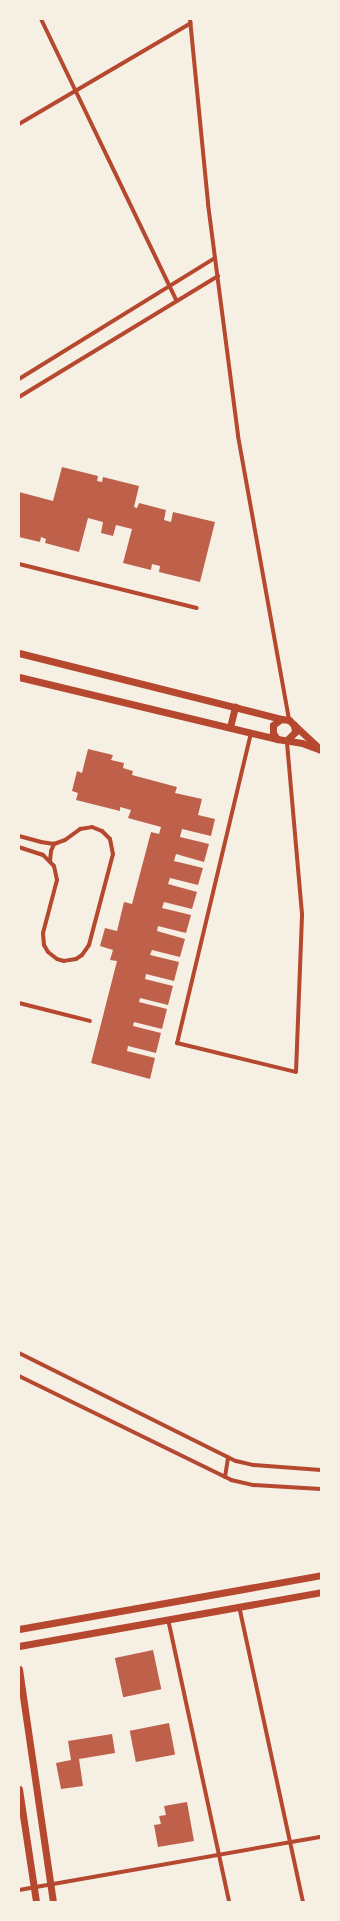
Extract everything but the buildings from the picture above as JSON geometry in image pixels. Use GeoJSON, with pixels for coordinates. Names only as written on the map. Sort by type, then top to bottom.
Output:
{"type":"FeatureCollection","features":[{"type":"Feature","properties":{"kind":"street"},"geometry":{"type":"LineString","coordinates":[[41,19],[177,301]]}},
{"type":"Feature","properties":{"kind":"street"},"geometry":{"type":"LineString","coordinates":[[19,124],[191,21],[207,197],[245,482],[273,625],[288,721],[295,732],[288,740],[302,914],[296,1072],[177,1043],[251,733]]}},
{"type":"Feature","properties":{"kind":"street"},"geometry":{"type":"LineString","coordinates":[[19,378],[215,258]]}},
{"type":"Feature","properties":{"kind":"street"},"geometry":{"type":"LineString","coordinates":[[19,397],[218,276]]}},
{"type":"Feature","properties":{"kind":"street"},"geometry":{"type":"LineString","coordinates":[[19,564],[197,608]]}},
{"type":"Feature","properties":{"kind":"street"},"geometry":{"type":"LineString","coordinates":[[19,652],[288,721],[321,750]]}},
{"type":"Feature","properties":{"kind":"street"},"geometry":{"type":"LineString","coordinates":[[19,677],[251,733],[278,739],[302,742],[321,750]]}},
{"type":"Feature","properties":{"kind":"street"},"geometry":{"type":"LineString","coordinates":[[230,728],[234,707]]}},
{"type":"Feature","properties":{"kind":"street"},"geometry":{"type":"LineString","coordinates":[[278,739],[273,733],[273,725],[278,720],[288,721]]}},
{"type":"Feature","properties":{"kind":"street"},"geometry":{"type":"LineString","coordinates":[[19,836],[54,844],[64,840],[80,829],[92,827],[106,833],[113,847],[113,854],[89,945],[82,955],[72,960],[64,961],[53,957],[44,945],[43,933],[57,880],[56,870],[50,861],[38,853],[19,847]]}},
{"type":"Feature","properties":{"kind":"street"},"geometry":{"type":"LineString","coordinates":[[50,861],[51,851],[54,844]]}},
{"type":"Feature","properties":{"kind":"street"},"geometry":{"type":"LineString","coordinates":[[19,1003],[90,1021]]}},
{"type":"Feature","properties":{"kind":"street"},"geometry":{"type":"LineString","coordinates":[[19,1353],[228,1457],[248,1464],[321,1470]]}},
{"type":"Feature","properties":{"kind":"street"},"geometry":{"type":"LineString","coordinates":[[19,1376],[225,1478],[253,1485],[321,1490]]}},
{"type":"Feature","properties":{"kind":"street"},"geometry":{"type":"LineString","coordinates":[[225,1478],[228,1457]]}},
{"type":"Feature","properties":{"kind":"street"},"geometry":{"type":"LineString","coordinates":[[19,1629],[321,1575]]}},
{"type":"Feature","properties":{"kind":"street"},"geometry":{"type":"LineString","coordinates":[[19,1646],[321,1592]]}},
{"type":"Feature","properties":{"kind":"street"},"geometry":{"type":"LineString","coordinates":[[239,1606],[303,1902]]}},
{"type":"Feature","properties":{"kind":"street"},"geometry":{"type":"LineString","coordinates":[[168,1619],[229,1902]]}},
{"type":"Feature","properties":{"kind":"street"},"geometry":{"type":"LineString","coordinates":[[19,1669],[53,1902]]}},
{"type":"Feature","properties":{"kind":"street"},"geometry":{"type":"LineString","coordinates":[[19,1789],[36,1902]]}},
{"type":"Feature","properties":{"kind":"street"},"geometry":{"type":"LineString","coordinates":[[19,1890],[34,1889],[321,1837]]}}]}
